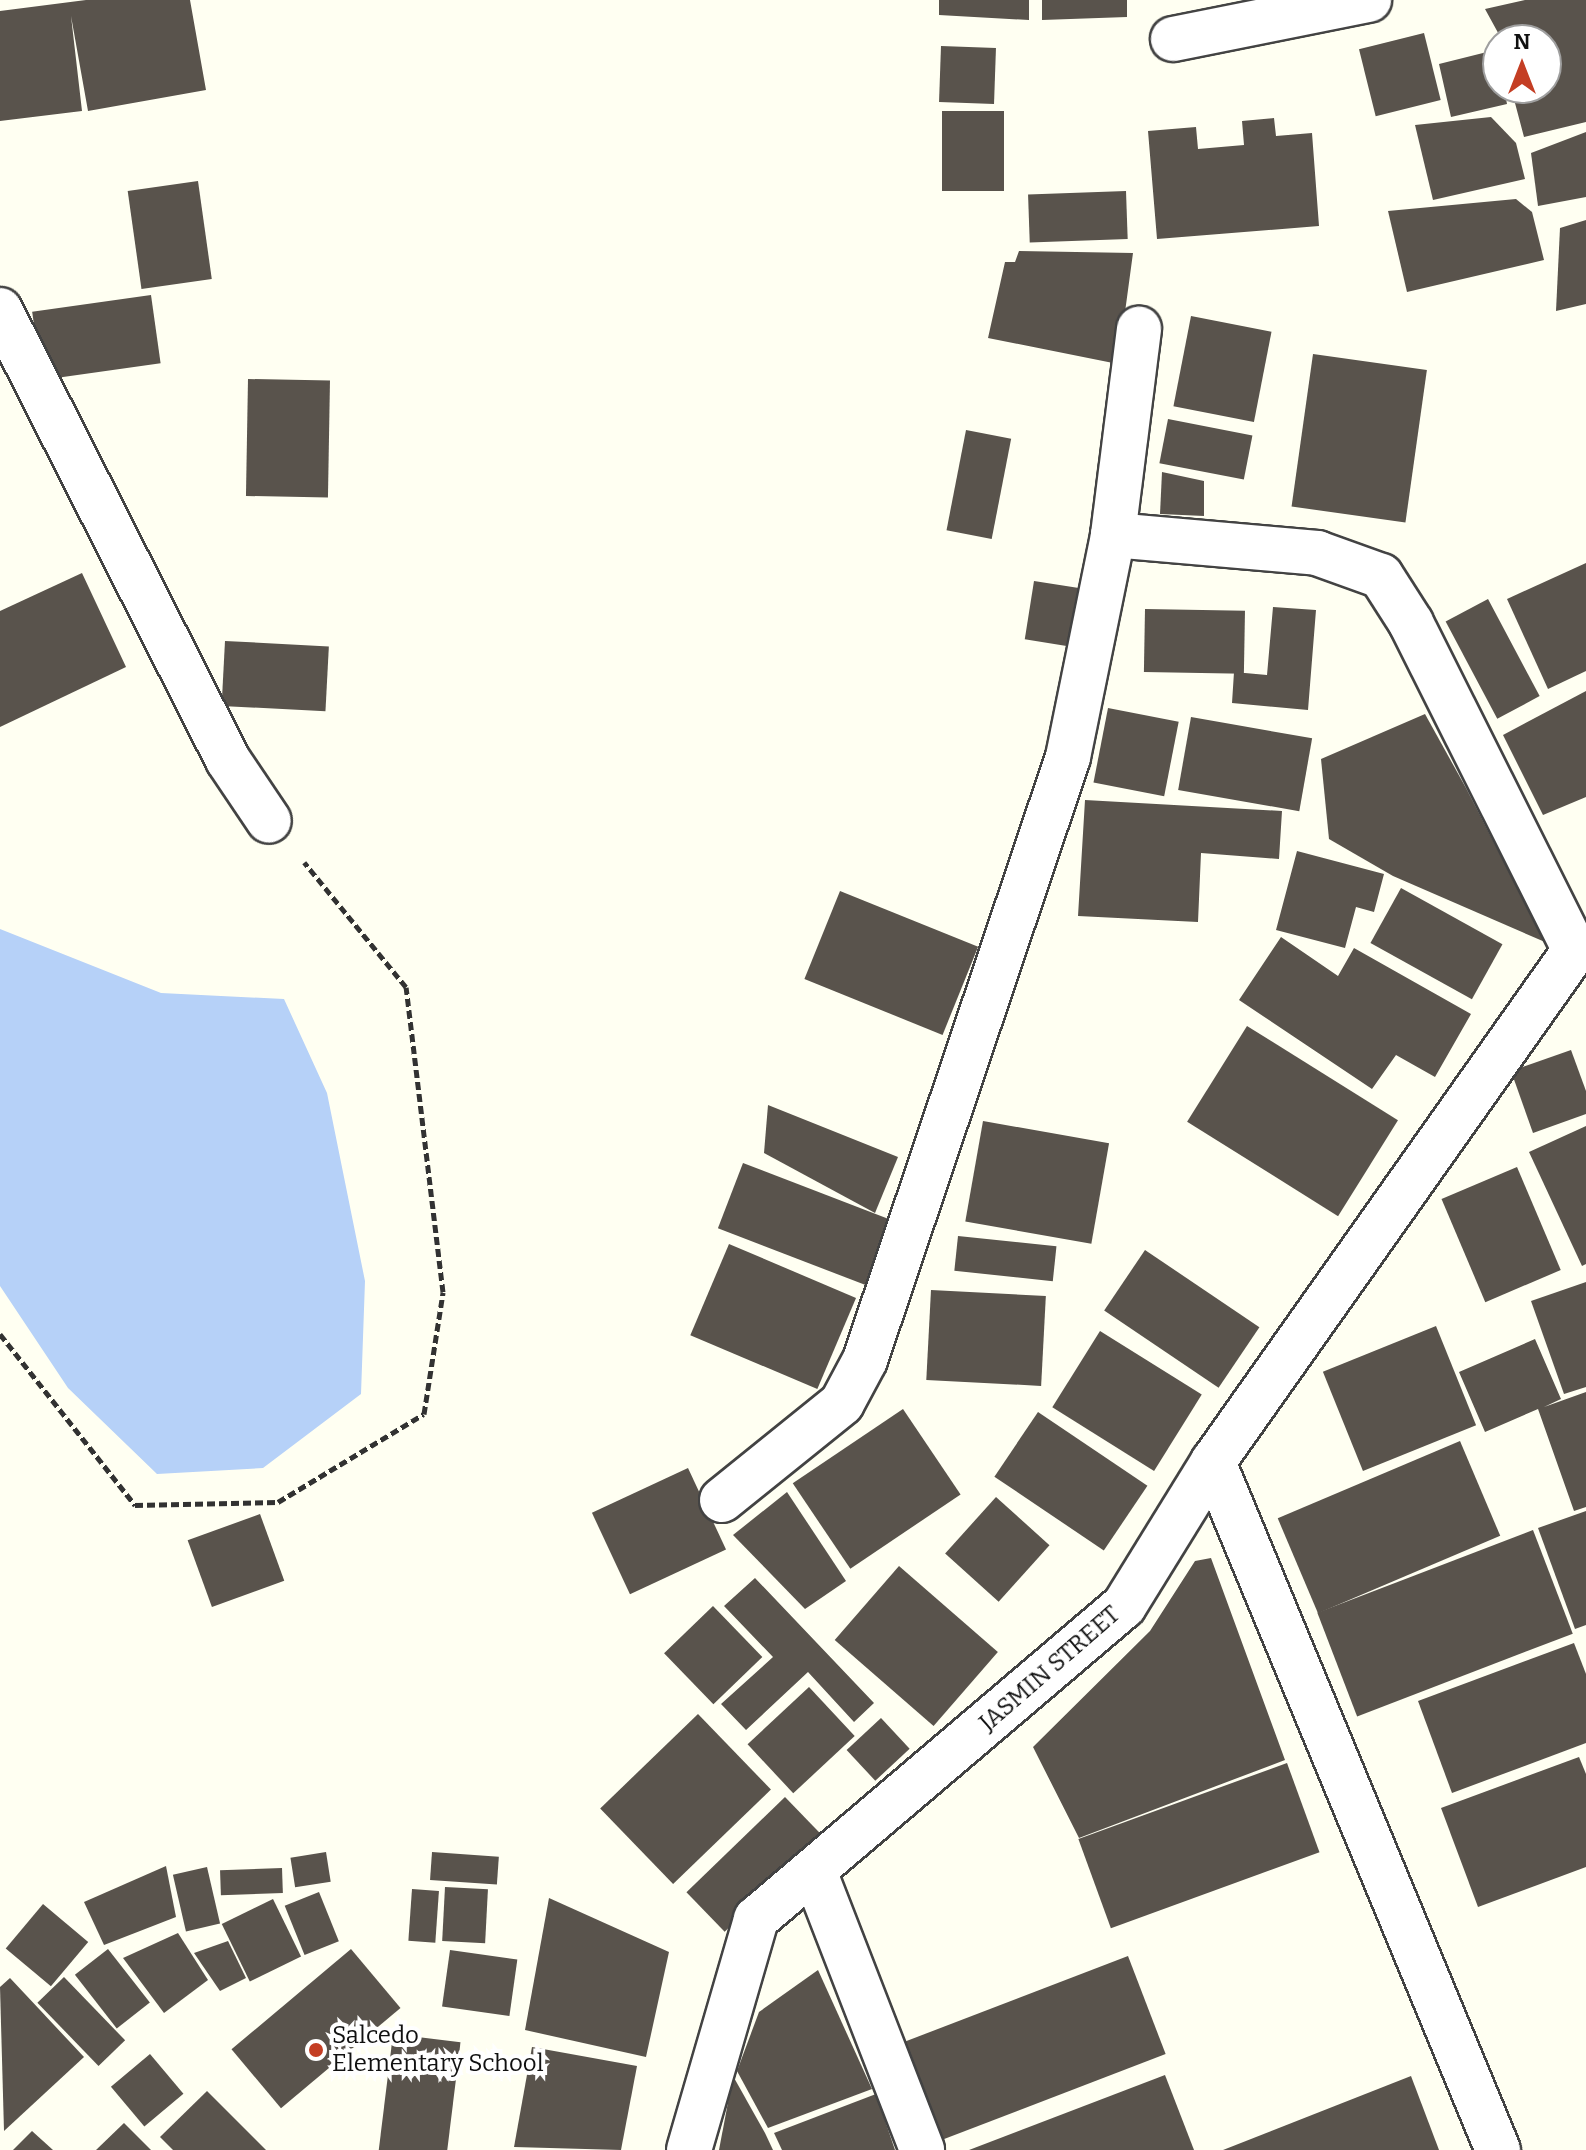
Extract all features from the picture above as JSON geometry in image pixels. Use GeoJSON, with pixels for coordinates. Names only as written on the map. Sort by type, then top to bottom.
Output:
{"type":"FeatureCollection","features":[{"type":"Feature","properties":{"kind":"street"},"geometry":{"type":"LineString","coordinates":[[1173,39],[1369,0]]}},
{"type":"Feature","properties":{"kind":"street"},"geometry":{"type":"LineString","coordinates":[[0,310],[228,760],[269,821]]}},
{"type":"Feature","properties":{"kind":"street"},"geometry":{"type":"LineString","coordinates":[[722,1500],[842,1403],[856,1383],[1068,757],[1113,535],[1139,329]]}},
{"type":"Feature","properties":{"kind":"street"},"geometry":{"type":"LineString","coordinates":[[1113,535],[1317,553],[1381,576],[1411,623],[1581,962]]}},
{"type":"Feature","properties":{"kind":"street","name":"JASMIN STREET"},"geometry":{"type":"LineString","coordinates":[[689,2150],[756,1919],[1124,1606],[1213,1462],[1581,962]]}},
{"type":"Feature","properties":{"kind":"street"},"geometry":{"type":"LineString","coordinates":[[1213,1462],[1498,2150]]}},
{"type":"Feature","properties":{"kind":"street"},"geometry":{"type":"LineString","coordinates":[[814,1871],[922,2150]]}},
{"type":"Feature","properties":{"kind":"path"},"geometry":{"type":"LineString","coordinates":[[0,1334],[135,1505],[278,1502],[424,1414],[443,1292],[406,987],[269,821]]}},
{"type":"Feature","properties":{"kind":"water"},"geometry":{"type":"Polygon","coordinates":[[[0,929],[161,993],[284,999],[327,1093],[365,1281],[361,1394],[263,1468],[157,1474],[68,1388],[0,1286],[0,929]]]}},
{"type":"Feature","properties":{"kind":"building"},"geometry":{"type":"Polygon","coordinates":[[[86,0],[190,0],[206,90],[88,111],[71,16],[82,111],[0,121],[0,11],[86,0]]]}},
{"type":"Feature","properties":{"kind":"building"},"geometry":{"type":"Polygon","coordinates":[[[939,0],[1029,0],[1029,20],[939,15],[939,0]]]}},
{"type":"Feature","properties":{"kind":"building"},"geometry":{"type":"Polygon","coordinates":[[[1042,0],[1127,0],[1127,17],[1042,20],[1042,0]]]}},
{"type":"Feature","properties":{"kind":"building"},"geometry":{"type":"Polygon","coordinates":[[[1525,0],[1586,0],[1586,122],[1524,137],[1515,104],[1562,104],[1562,24],[1493,24],[1485,9],[1525,0]]]}},
{"type":"Feature","properties":{"kind":"building"},"geometry":{"type":"Polygon","coordinates":[[[1424,33],[1441,100],[1376,116],[1359,49],[1424,33]]]}},
{"type":"Feature","properties":{"kind":"building"},"geometry":{"type":"Polygon","coordinates":[[[941,46],[996,48],[994,104],[939,102],[941,46]]]}},
{"type":"Feature","properties":{"kind":"building"},"geometry":{"type":"Polygon","coordinates":[[[1482,53],[1482,104],[1507,104],[1451,117],[1439,64],[1482,53]]]}},
{"type":"Feature","properties":{"kind":"building"},"geometry":{"type":"Polygon","coordinates":[[[942,111],[1004,111],[1004,191],[942,191],[942,111]]]}},
{"type":"Feature","properties":{"kind":"building"},"geometry":{"type":"Polygon","coordinates":[[[1491,117],[1516,143],[1525,179],[1433,200],[1415,125],[1491,117]]]}},
{"type":"Feature","properties":{"kind":"building"},"geometry":{"type":"Polygon","coordinates":[[[1274,118],[1276,136],[1312,133],[1319,226],[1157,239],[1148,131],[1196,127],[1198,149],[1244,145],[1242,121],[1274,118]]]}},
{"type":"Feature","properties":{"kind":"building"},"geometry":{"type":"Polygon","coordinates":[[[1586,132],[1586,197],[1538,206],[1531,153],[1586,132]]]}},
{"type":"Feature","properties":{"kind":"building"},"geometry":{"type":"Polygon","coordinates":[[[198,181],[212,279],[141,289],[128,191],[198,181]]]}},
{"type":"Feature","properties":{"kind":"building"},"geometry":{"type":"Polygon","coordinates":[[[1126,191],[1128,239],[1030,242],[1028,194],[1126,191]]]}},
{"type":"Feature","properties":{"kind":"building"},"geometry":{"type":"Polygon","coordinates":[[[1516,199],[1532,212],[1544,260],[1407,292],[1388,211],[1516,199]]]}},
{"type":"Feature","properties":{"kind":"building"},"geometry":{"type":"Polygon","coordinates":[[[1586,220],[1586,304],[1556,311],[1560,228],[1586,220]]]}},
{"type":"Feature","properties":{"kind":"building"},"geometry":{"type":"Polygon","coordinates":[[[1019,251],[1133,253],[1118,364],[988,338],[1005,262],[1015,262],[1019,251]]]}},
{"type":"Feature","properties":{"kind":"building"},"geometry":{"type":"Polygon","coordinates":[[[151,295],[161,363],[42,380],[32,312],[151,295]]]}},
{"type":"Feature","properties":{"kind":"building"},"geometry":{"type":"Polygon","coordinates":[[[1191,316],[1271,332],[1254,422],[1173,406],[1191,316]]]}},
{"type":"Feature","properties":{"kind":"building"},"geometry":{"type":"Polygon","coordinates":[[[1313,354],[1427,370],[1405,523],[1292,507],[1313,354]]]}},
{"type":"Feature","properties":{"kind":"building"},"geometry":{"type":"Polygon","coordinates":[[[248,379],[330,380],[328,497],[246,496],[248,379]]]}},
{"type":"Feature","properties":{"kind":"building"},"geometry":{"type":"Polygon","coordinates":[[[1168,419],[1252,435],[1244,480],[1159,463],[1168,419]]]}},
{"type":"Feature","properties":{"kind":"building"},"geometry":{"type":"Polygon","coordinates":[[[966,430],[1011,439],[992,539],[947,530],[966,430]]]}},
{"type":"Feature","properties":{"kind":"building"},"geometry":{"type":"Polygon","coordinates":[[[1162,472],[1204,481],[1204,516],[1160,514],[1162,472]]]}},
{"type":"Feature","properties":{"kind":"building"},"geometry":{"type":"Polygon","coordinates":[[[1586,563],[1586,671],[1548,689],[1507,599],[1586,563]]]}},
{"type":"Feature","properties":{"kind":"building"},"geometry":{"type":"Polygon","coordinates":[[[82,573],[126,667],[0,727],[0,611],[82,573]]]}},
{"type":"Feature","properties":{"kind":"building"},"geometry":{"type":"Polygon","coordinates":[[[1034,581],[1080,588],[1071,647],[1025,639],[1034,581]]]}},
{"type":"Feature","properties":{"kind":"building"},"geometry":{"type":"Polygon","coordinates":[[[1488,599],[1540,696],[1497,719],[1446,622],[1488,599]]]}},
{"type":"Feature","properties":{"kind":"building"},"geometry":{"type":"Polygon","coordinates":[[[1273,607],[1316,610],[1308,710],[1232,703],[1234,672],[1267,675],[1273,607]]]}},
{"type":"Feature","properties":{"kind":"building"},"geometry":{"type":"Polygon","coordinates":[[[1145,609],[1245,611],[1244,674],[1144,672],[1145,609]]]}},
{"type":"Feature","properties":{"kind":"building"},"geometry":{"type":"Polygon","coordinates":[[[225,641],[329,646],[325,711],[222,706],[225,641]]]}},
{"type":"Feature","properties":{"kind":"building"},"geometry":{"type":"Polygon","coordinates":[[[1586,691],[1586,797],[1543,815],[1503,735],[1586,691]]]}},
{"type":"Feature","properties":{"kind":"building"},"geometry":{"type":"Polygon","coordinates":[[[1108,708],[1179,722],[1164,796],[1093,783],[1108,708]]]}},
{"type":"Feature","properties":{"kind":"building"},"geometry":{"type":"Polygon","coordinates":[[[1425,714],[1545,942],[1393,876],[1329,839],[1321,759],[1425,714]]]}},
{"type":"Feature","properties":{"kind":"building"},"geometry":{"type":"Polygon","coordinates":[[[1191,717],[1312,738],[1299,811],[1178,790],[1191,717]]]}},
{"type":"Feature","properties":{"kind":"building"},"geometry":{"type":"Polygon","coordinates":[[[1085,800],[1282,811],[1279,859],[1201,853],[1198,922],[1078,916],[1085,800]]]}},
{"type":"Feature","properties":{"kind":"building"},"geometry":{"type":"Polygon","coordinates":[[[1297,851],[1384,874],[1374,912],[1356,907],[1345,948],[1276,930],[1297,851]]]}},
{"type":"Feature","properties":{"kind":"building"},"geometry":{"type":"Polygon","coordinates":[[[1401,888],[1502,944],[1472,999],[1370,943],[1401,888]]]}},
{"type":"Feature","properties":{"kind":"building"},"geometry":{"type":"Polygon","coordinates":[[[840,891],[978,947],[943,1035],[804,979],[840,891]]]}},
{"type":"Feature","properties":{"kind":"building"},"geometry":{"type":"Polygon","coordinates":[[[1281,937],[1338,976],[1354,948],[1471,1014],[1435,1077],[1396,1055],[1372,1089],[1239,1000],[1281,937]]]}},
{"type":"Feature","properties":{"kind":"building"},"geometry":{"type":"Polygon","coordinates":[[[1247,1026],[1398,1120],[1338,1216],[1187,1122],[1247,1026]]]}},
{"type":"Feature","properties":{"kind":"building"},"geometry":{"type":"Polygon","coordinates":[[[1571,1050],[1586,1091],[1586,1114],[1533,1133],[1511,1071],[1571,1050]]]}},
{"type":"Feature","properties":{"kind":"building"},"geometry":{"type":"Polygon","coordinates":[[[768,1105],[898,1157],[875,1213],[764,1153],[768,1105]]]}},
{"type":"Feature","properties":{"kind":"building"},"geometry":{"type":"Polygon","coordinates":[[[983,1121],[1109,1143],[1091,1244],[965,1221],[983,1121]]]}},
{"type":"Feature","properties":{"kind":"building"},"geometry":{"type":"Polygon","coordinates":[[[1586,1126],[1586,1264],[1582,1266],[1529,1152],[1586,1126]]]}},
{"type":"Feature","properties":{"kind":"building"},"geometry":{"type":"Polygon","coordinates":[[[743,1163],[895,1221],[870,1287],[718,1228],[743,1163]]]}},
{"type":"Feature","properties":{"kind":"building"},"geometry":{"type":"Polygon","coordinates":[[[1517,1167],[1561,1270],[1485,1302],[1442,1199],[1517,1167]]]}},
{"type":"Feature","properties":{"kind":"building"},"geometry":{"type":"Polygon","coordinates":[[[958,1236],[1056,1246],[1053,1281],[954,1271],[958,1236]]]}},
{"type":"Feature","properties":{"kind":"building"},"geometry":{"type":"Polygon","coordinates":[[[729,1244],[856,1298],[817,1389],[690,1335],[729,1244]]]}},
{"type":"Feature","properties":{"kind":"building"},"geometry":{"type":"Polygon","coordinates":[[[1145,1250],[1259,1327],[1219,1388],[1104,1311],[1145,1250]]]}},
{"type":"Feature","properties":{"kind":"building"},"geometry":{"type":"Polygon","coordinates":[[[1586,1282],[1586,1387],[1564,1394],[1531,1301],[1586,1282]]]}},
{"type":"Feature","properties":{"kind":"building"},"geometry":{"type":"Polygon","coordinates":[[[931,1290],[1046,1296],[1041,1386],[926,1380],[931,1290]]]}},
{"type":"Feature","properties":{"kind":"building"},"geometry":{"type":"Polygon","coordinates":[[[1436,1326],[1476,1425],[1363,1471],[1323,1372],[1436,1326]]]}},
{"type":"Feature","properties":{"kind":"building"},"geometry":{"type":"Polygon","coordinates":[[[1100,1331],[1202,1395],[1154,1471],[1052,1407],[1100,1331]]]}},
{"type":"Feature","properties":{"kind":"building"},"geometry":{"type":"Polygon","coordinates":[[[1535,1339],[1561,1399],[1544,1407],[1586,1392],[1586,1507],[1574,1511],[1538,1409],[1485,1432],[1459,1372],[1535,1339]]]}},
{"type":"Feature","properties":{"kind":"building"},"geometry":{"type":"Polygon","coordinates":[[[903,1409],[961,1494],[850,1569],[793,1483],[903,1409]]]}},
{"type":"Feature","properties":{"kind":"building"},"geometry":{"type":"Polygon","coordinates":[[[1038,1412],[1147,1486],[1104,1550],[994,1477],[1038,1412]]]}},
{"type":"Feature","properties":{"kind":"building"},"geometry":{"type":"Polygon","coordinates":[[[1460,1441],[1500,1536],[1318,1613],[1278,1518],[1460,1441]]]}},
{"type":"Feature","properties":{"kind":"building"},"geometry":{"type":"Polygon","coordinates":[[[688,1468],[726,1550],[630,1594],[592,1513],[688,1468]]]}},
{"type":"Feature","properties":{"kind":"building"},"geometry":{"type":"Polygon","coordinates":[[[787,1492],[846,1581],[805,1609],[733,1535],[787,1492]]]}},
{"type":"Feature","properties":{"kind":"building"},"geometry":{"type":"Polygon","coordinates":[[[996,1497],[1050,1545],[999,1602],[945,1553],[996,1497]]]}},
{"type":"Feature","properties":{"kind":"building"},"geometry":{"type":"Polygon","coordinates":[[[1586,1511],[1586,1625],[1575,1629],[1538,1528],[1586,1511]]]}},
{"type":"Feature","properties":{"kind":"building"},"geometry":{"type":"Polygon","coordinates":[[[260,1514],[284,1581],[212,1607],[188,1540],[260,1514]]]}},
{"type":"Feature","properties":{"kind":"building"},"geometry":{"type":"Polygon","coordinates":[[[1533,1530],[1573,1634],[1357,1716],[1317,1613],[1533,1530]]]}},
{"type":"Feature","properties":{"kind":"building"},"geometry":{"type":"Polygon","coordinates":[[[1211,1558],[1285,1760],[1079,1838],[1033,1747],[1150,1631],[1195,1561],[1211,1558]]]}},
{"type":"Feature","properties":{"kind":"building"},"geometry":{"type":"Polygon","coordinates":[[[899,1566],[998,1652],[934,1726],[835,1640],[899,1566]]]}},
{"type":"Feature","properties":{"kind":"building"},"geometry":{"type":"Polygon","coordinates":[[[755,1578],[874,1703],[854,1722],[808,1672],[746,1730],[721,1704],[773,1657],[724,1606],[755,1578]]]}},
{"type":"Feature","properties":{"kind":"building"},"geometry":{"type":"Polygon","coordinates":[[[713,1606],[762,1657],[713,1704],[664,1653],[713,1606]]]}},
{"type":"Feature","properties":{"kind":"building"},"geometry":{"type":"Polygon","coordinates":[[[1574,1643],[1586,1674],[1586,1743],[1452,1793],[1418,1701],[1574,1643]]]}},
{"type":"Feature","properties":{"kind":"building"},"geometry":{"type":"Polygon","coordinates":[[[809,1687],[855,1736],[793,1793],[748,1744],[809,1687]]]}},
{"type":"Feature","properties":{"kind":"building"},"geometry":{"type":"Polygon","coordinates":[[[698,1714],[771,1790],[673,1884],[600,1808],[698,1714]]]}},
{"type":"Feature","properties":{"kind":"building"},"geometry":{"type":"Polygon","coordinates":[[[881,1718],[910,1749],[875,1781],[847,1750],[881,1718]]]}},
{"type":"Feature","properties":{"kind":"building"},"geometry":{"type":"Polygon","coordinates":[[[1579,1757],[1586,1774],[1586,1867],[1478,1907],[1441,1808],[1579,1757]]]}},
{"type":"Feature","properties":{"kind":"building"},"geometry":{"type":"Polygon","coordinates":[[[1287,1763],[1319,1852],[1111,1928],[1078,1839],[1287,1763]]]}},
{"type":"Feature","properties":{"kind":"building"},"geometry":{"type":"Polygon","coordinates":[[[785,1797],[823,1837],[725,1932],[686,1892],[785,1797]]]}},
{"type":"Feature","properties":{"kind":"building"},"geometry":{"type":"Polygon","coordinates":[[[326,1852],[331,1882],[295,1887],[290,1858],[326,1852]]]}},
{"type":"Feature","properties":{"kind":"building"},"geometry":{"type":"Polygon","coordinates":[[[432,1852],[499,1857],[497,1885],[430,1880],[432,1852]]]}},
{"type":"Feature","properties":{"kind":"building"},"geometry":{"type":"Polygon","coordinates":[[[166,1866],[176,1917],[104,1945],[84,1902],[166,1866]]]}},
{"type":"Feature","properties":{"kind":"building"},"geometry":{"type":"Polygon","coordinates":[[[207,1867],[220,1924],[186,1931],[173,1875],[207,1867]]]}},
{"type":"Feature","properties":{"kind":"building"},"geometry":{"type":"Polygon","coordinates":[[[282,1868],[283,1893],[221,1895],[220,1870],[282,1868]]]}},
{"type":"Feature","properties":{"kind":"building"},"geometry":{"type":"Polygon","coordinates":[[[445,1887],[488,1889],[485,1943],[442,1941],[445,1887]]]}},
{"type":"Feature","properties":{"kind":"building"},"geometry":{"type":"Polygon","coordinates":[[[412,1889],[439,1891],[435,1943],[408,1941],[412,1889]]]}},
{"type":"Feature","properties":{"kind":"building"},"geometry":{"type":"Polygon","coordinates":[[[319,1892],[339,1941],[305,1955],[285,1906],[319,1892]]]}},
{"type":"Feature","properties":{"kind":"building"},"geometry":{"type":"Polygon","coordinates":[[[549,1898],[669,1952],[646,2057],[525,2030],[549,1898]]]}},
{"type":"Feature","properties":{"kind":"building"},"geometry":{"type":"Polygon","coordinates":[[[273,1899],[301,1957],[250,1982],[222,1924],[273,1899]]]}},
{"type":"Feature","properties":{"kind":"building"},"geometry":{"type":"Polygon","coordinates":[[[43,1904],[88,1942],[51,1986],[6,1948],[43,1904]]]}},
{"type":"Feature","properties":{"kind":"building"},"geometry":{"type":"Polygon","coordinates":[[[178,1933],[208,1980],[164,2013],[123,1958],[178,1933]]]}},
{"type":"Feature","properties":{"kind":"building"},"geometry":{"type":"Polygon","coordinates":[[[228,1941],[246,1978],[220,1991],[194,1953],[228,1941]]]}},
{"type":"Feature","properties":{"kind":"building"},"geometry":{"type":"Polygon","coordinates":[[[108,1949],[150,2003],[117,2028],[75,1975],[108,1949]]]}},
{"type":"Feature","properties":{"kind":"building"},"geometry":{"type":"Polygon","coordinates":[[[351,1949],[400,2008],[281,2108],[231,2049],[351,1949]]]}},
{"type":"Feature","properties":{"kind":"building"},"geometry":{"type":"Polygon","coordinates":[[[450,1950],[517,1959],[509,2016],[442,2006],[450,1950]]]}},
{"type":"Feature","properties":{"kind":"building"},"geometry":{"type":"Polygon","coordinates":[[[1128,1956],[1166,2054],[935,2143],[897,2045],[1128,1956]]]}},
{"type":"Feature","properties":{"kind":"building"},"geometry":{"type":"Polygon","coordinates":[[[818,1970],[872,2089],[768,2128],[737,2071],[759,2012],[818,1970]]]}},
{"type":"Feature","properties":{"kind":"building"},"geometry":{"type":"Polygon","coordinates":[[[64,1977],[125,2040],[99,2066],[37,2003],[64,1977]]]}},
{"type":"Feature","properties":{"kind":"building"},"geometry":{"type":"Polygon","coordinates":[[[10,1978],[84,2057],[4,2131],[0,1987],[10,1978]]]}},
{"type":"Feature","properties":{"kind":"building"},"geometry":{"type":"Polygon","coordinates":[[[393,2034],[460,2042],[447,2150],[379,2150],[393,2034]]]}},
{"type":"Feature","properties":{"kind":"building"},"geometry":{"type":"Polygon","coordinates":[[[532,2047],[637,2066],[621,2150],[514,2147],[532,2047]]]}},
{"type":"Feature","properties":{"kind":"building"},"geometry":{"type":"Polygon","coordinates":[[[150,2054],[183,2094],[144,2127],[111,2087],[150,2054]]]}},
{"type":"Feature","properties":{"kind":"building"},"geometry":{"type":"Polygon","coordinates":[[[1165,2075],[1194,2150],[969,2150],[1165,2075]]]}},
{"type":"Feature","properties":{"kind":"building"},"geometry":{"type":"Polygon","coordinates":[[[733,2076],[765,2133],[773,2150],[719,2150],[733,2076]]]}},
{"type":"Feature","properties":{"kind":"building"},"geometry":{"type":"Polygon","coordinates":[[[1411,2076],[1439,2150],[1223,2150],[1411,2076]]]}},
{"type":"Feature","properties":{"kind":"building"},"geometry":{"type":"Polygon","coordinates":[[[207,2091],[266,2150],[173,2150],[160,2137],[207,2091]]]}},
{"type":"Feature","properties":{"kind":"building"},"geometry":{"type":"Polygon","coordinates":[[[876,2094],[895,2150],[782,2150],[774,2133],[876,2094]]]}},
{"type":"Feature","properties":{"kind":"building"},"geometry":{"type":"Polygon","coordinates":[[[124,2123],[151,2150],[96,2150],[124,2123]]]}},
{"type":"Feature","properties":{"kind":"building"},"geometry":{"type":"Polygon","coordinates":[[[32,2131],[53,2150],[13,2150],[32,2131]]]}},
{"type":"Feature","properties":{"kind":"place","name":"Salcedo Elementary School"},"geometry":{"type":"Point","coordinates":[316,2050]}}]}
